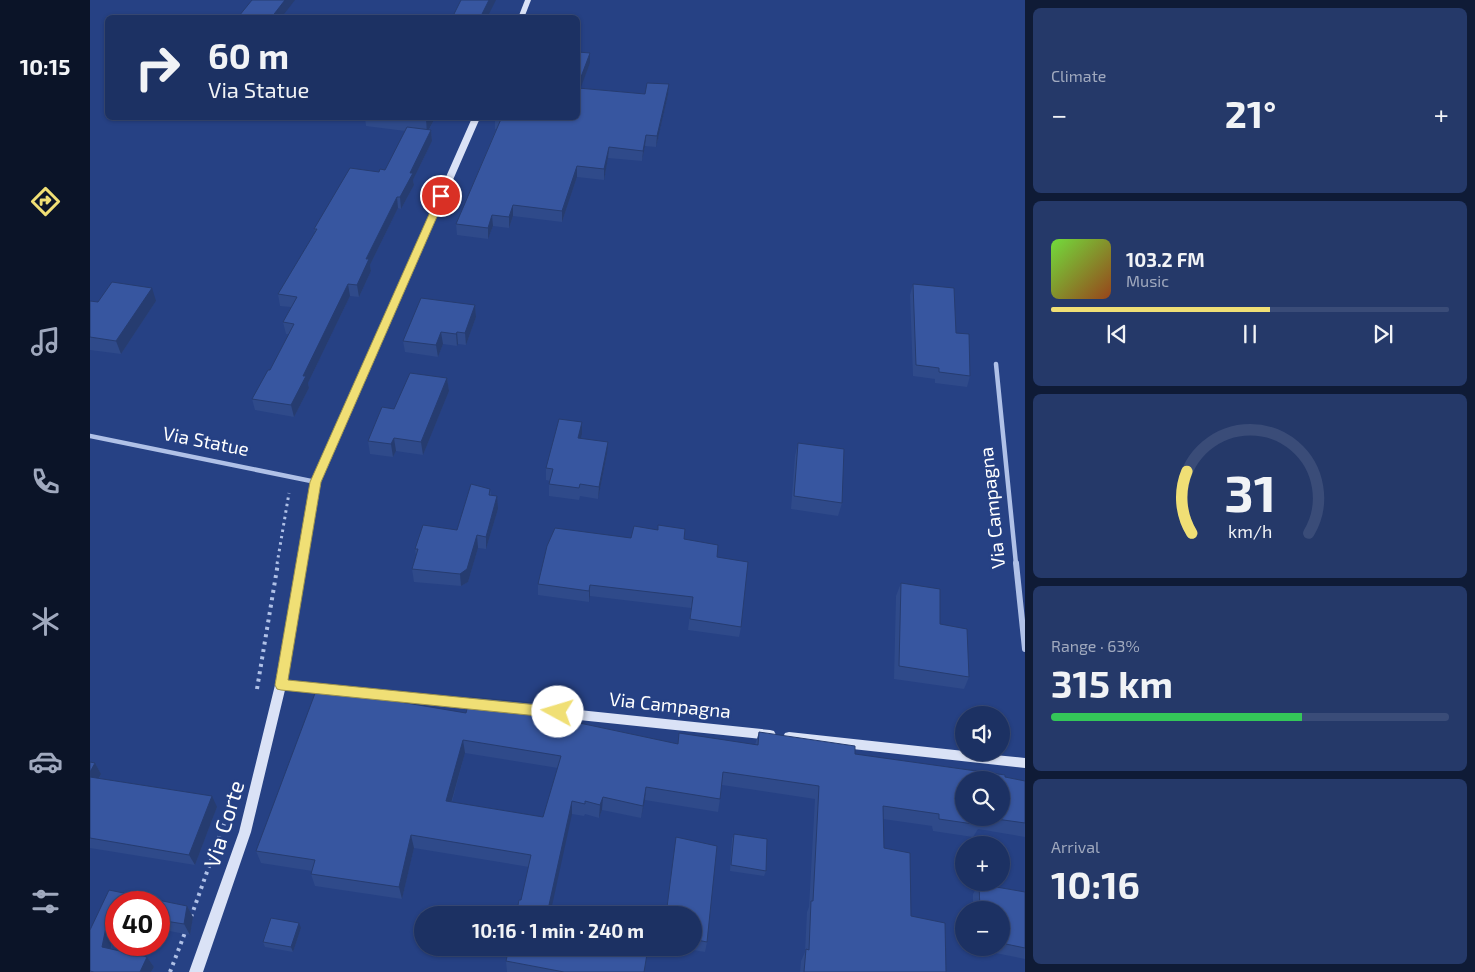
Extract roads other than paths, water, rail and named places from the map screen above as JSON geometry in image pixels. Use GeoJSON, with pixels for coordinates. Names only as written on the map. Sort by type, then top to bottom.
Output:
{"type":"FeatureCollection","features":[{"type":"Feature","properties":{"kind":"main road"},"geometry":{"type":"LineString","coordinates":[[522,15],[528,0]]}},
{"type":"Feature","properties":{"kind":"main road"},"geometry":{"type":"LineString","coordinates":[[475,120],[316,482],[281,685],[499,706]]}},
{"type":"Feature","properties":{"kind":"main road","name":"Via Corte"},"geometry":{"type":"LineString","coordinates":[[196,972],[245,832],[281,685]]}},
{"type":"Feature","properties":{"kind":"main road","name":"Via Campagna"},"geometry":{"type":"LineString","coordinates":[[519,708],[1025,763]]}},
{"type":"Feature","properties":{"kind":"street","name":"Via Campagna"},"geometry":{"type":"LineString","coordinates":[[996,364],[1025,648]]}},
{"type":"Feature","properties":{"kind":"street","name":"Via Statue"},"geometry":{"type":"LineString","coordinates":[[90,436],[316,482]]}}]}
